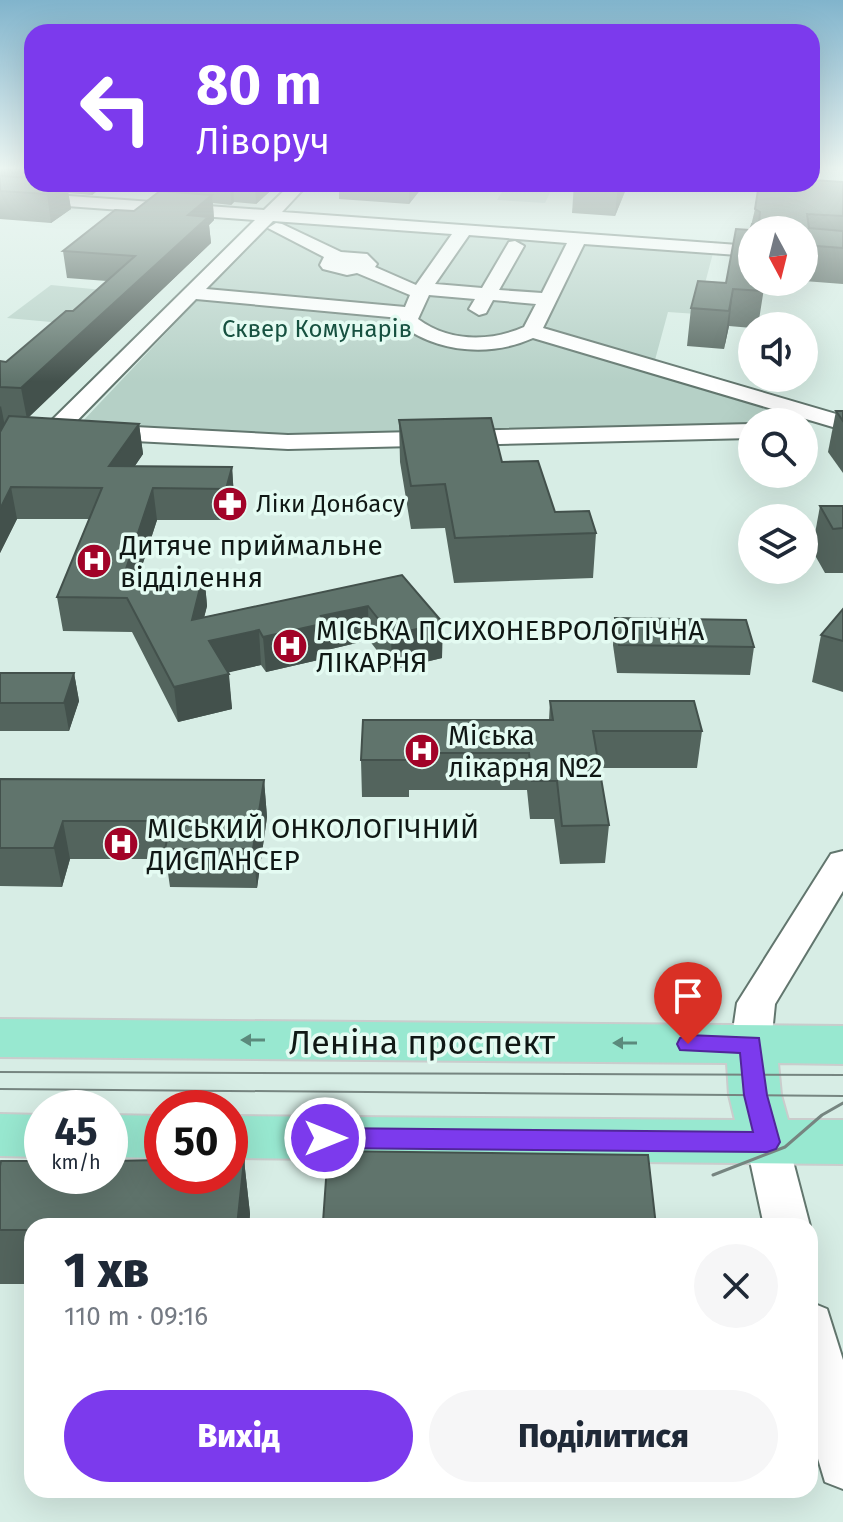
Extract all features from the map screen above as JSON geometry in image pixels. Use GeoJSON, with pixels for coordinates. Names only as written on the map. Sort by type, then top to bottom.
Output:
{"type":"FeatureCollection","features":[{"type":"Feature","properties":{"kind":"main road","name":"Леніна проспект"},"geometry":{"type":"LineString","coordinates":[[0,1038],[843,1045]]}},
{"type":"Feature","properties":{"kind":"main road"},"geometry":{"type":"LineString","coordinates":[[751,1044],[755,1095],[767,1142]]}},
{"type":"Feature","properties":{"kind":"main road"},"geometry":{"type":"LineString","coordinates":[[0,1135],[24,1136]]}},
{"type":"Feature","properties":{"kind":"main road"},"geometry":{"type":"LineString","coordinates":[[248,1137],[843,1142]]}},
{"type":"Feature","properties":{"kind":"street"},"geometry":{"type":"LineString","coordinates":[[55,430],[243,240]]}},
{"type":"Feature","properties":{"kind":"street"},"geometry":{"type":"LineString","coordinates":[[301,240],[337,257],[329,265],[341,269],[361,268],[421,291],[483,301],[548,299]]}},
{"type":"Feature","properties":{"kind":"street"},"geometry":{"type":"LineString","coordinates":[[457,240],[421,291],[410,313],[408,321],[421,332],[451,340],[508,339],[532,331],[843,423]]}},
{"type":"Feature","properties":{"kind":"street"},"geometry":{"type":"LineString","coordinates":[[482,240],[515,246],[575,244]]}},
{"type":"Feature","properties":{"kind":"street"},"geometry":{"type":"LineString","coordinates":[[518,240],[738,250]]}},
{"type":"Feature","properties":{"kind":"street"},"geometry":{"type":"LineString","coordinates":[[532,331],[575,244]]}},
{"type":"Feature","properties":{"kind":"street"},"geometry":{"type":"LineString","coordinates":[[483,301],[515,246]]}},
{"type":"Feature","properties":{"kind":"street"},"geometry":{"type":"LineString","coordinates":[[190,293],[410,313]]}},
{"type":"Feature","properties":{"kind":"street"},"geometry":{"type":"LineString","coordinates":[[27,428],[288,442],[738,431]]}},
{"type":"Feature","properties":{"kind":"street"},"geometry":{"type":"LineString","coordinates":[[818,430],[843,429]]}},
{"type":"Feature","properties":{"kind":"street"},"geometry":{"type":"LineString","coordinates":[[751,1044],[756,1003],[843,862]]}},
{"type":"Feature","properties":{"kind":"street"},"geometry":{"type":"LineString","coordinates":[[767,1142],[785,1218]]}},
{"type":"Feature","properties":{"kind":"street"},"geometry":{"type":"LineString","coordinates":[[818,1358],[843,1464]]}},
{"type":"Feature","properties":{"kind":"green space","name":"Сквер Комунарів"},"geometry":{"type":"Polygon","coordinates":[[[254,240],[545,240],[713,253],[697,314],[668,312],[655,360],[738,384],[738,392],[764,392],[843,415],[843,422],[818,423],[818,408],[738,408],[738,424],[289,435],[80,424],[254,240]]]}},
{"type":"Feature","properties":{"kind":"green space"},"geometry":{"type":"Polygon","coordinates":[[[51,285],[103,290],[62,323],[7,318],[51,285]]]}},
{"type":"Feature","properties":{"kind":"building"},"geometry":{"type":"Polygon","coordinates":[[[77,240],[183,240],[21,388],[0,387],[0,361],[6,362],[66,311],[73,311],[135,256],[63,251],[77,240]]]}},
{"type":"Feature","properties":{"kind":"building"},"geometry":{"type":"Polygon","coordinates":[[[734,240],[738,240],[738,289],[733,289],[729,311],[691,308],[698,281],[726,283],[734,240]]]}},
{"type":"Feature","properties":{"kind":"building"},"geometry":{"type":"Polygon","coordinates":[[[818,240],[843,240],[843,248],[818,246],[818,240]]]}},
{"type":"Feature","properties":{"kind":"building"},"geometry":{"type":"Polygon","coordinates":[[[9,416],[139,424],[109,466],[232,467],[226,489],[153,488],[125,572],[204,572],[192,620],[402,575],[443,623],[391,635],[368,606],[321,616],[326,623],[263,637],[259,630],[209,641],[229,674],[174,687],[127,598],[57,597],[102,488],[11,487],[0,509],[0,432],[9,416]]]}},
{"type":"Feature","properties":{"kind":"building"},"geometry":{"type":"Polygon","coordinates":[[[491,418],[502,462],[538,461],[555,512],[589,511],[596,533],[455,538],[445,484],[411,486],[399,420],[491,418]]]}},
{"type":"Feature","properties":{"kind":"building"},"geometry":{"type":"Polygon","coordinates":[[[820,506],[843,506],[843,528],[833,529],[820,506]]]}},
{"type":"Feature","properties":{"kind":"building"},"geometry":{"type":"Polygon","coordinates":[[[843,609],[843,641],[821,635],[843,609]]]}},
{"type":"Feature","properties":{"kind":"building"},"geometry":{"type":"Polygon","coordinates":[[[615,618],[746,620],[754,647],[619,645],[615,618]]]}},
{"type":"Feature","properties":{"kind":"building"},"geometry":{"type":"Polygon","coordinates":[[[0,673],[74,673],[64,703],[0,703],[0,673]]]}},
{"type":"Feature","properties":{"kind":"building"},"geometry":{"type":"Polygon","coordinates":[[[550,701],[694,701],[702,731],[593,731],[609,825],[562,826],[557,781],[532,781],[529,753],[409,753],[409,760],[361,760],[363,720],[553,720],[550,701]]]}},
{"type":"Feature","properties":{"kind":"building"},"geometry":{"type":"Polygon","coordinates":[[[0,779],[264,780],[253,849],[165,849],[171,821],[63,821],[54,848],[0,848],[0,779]]]}},
{"type":"Feature","properties":{"kind":"building"},"geometry":{"type":"Polygon","coordinates":[[[328,1151],[648,1155],[655,1218],[323,1218],[328,1151]]]}},
{"type":"Feature","properties":{"kind":"building"},"geometry":{"type":"Polygon","coordinates":[[[144,1160],[144,1194],[240,1194],[238,1218],[24,1218],[24,1230],[0,1230],[1,1161],[24,1161],[24,1194],[128,1194],[128,1161],[144,1160]]]}},
{"type":"Feature","properties":{"kind":"tram line"},"geometry":{"type":"LineString","coordinates":[[0,1072],[843,1075]]}},
{"type":"Feature","properties":{"kind":"tram line"},"geometry":{"type":"LineString","coordinates":[[0,1089],[843,1096]]}},
{"type":"Feature","properties":{"kind":"tram line"},"geometry":{"type":"LineString","coordinates":[[713,1175],[785,1147],[822,1115],[843,1103]]}},
{"type":"Feature","properties":{"kind":"place","name":"Ліки Донбасу"},"geometry":{"type":"Point","coordinates":[230,504]}},
{"type":"Feature","properties":{"kind":"place","name":"Дитяче приймальне відділення"},"geometry":{"type":"Point","coordinates":[94,561]}},
{"type":"Feature","properties":{"kind":"place","name":"МІСЬКА ПСИХОНЕВРОЛОГІЧНА ЛІКАРНЯ"},"geometry":{"type":"Point","coordinates":[290,646]}},
{"type":"Feature","properties":{"kind":"place","name":"Міська лікарня №2"},"geometry":{"type":"Point","coordinates":[422,751]}},
{"type":"Feature","properties":{"kind":"place","name":"МІСЬКИЙ ОНКОЛОГІЧНИЙ ДИСПАНСЕР"},"geometry":{"type":"Point","coordinates":[121,844]}},
{"type":"Feature","properties":{"kind":"route"},"geometry":{"type":"LineString","coordinates":[[325,1138],[767,1142],[755,1095],[751,1044],[688,1044]]}}]}
